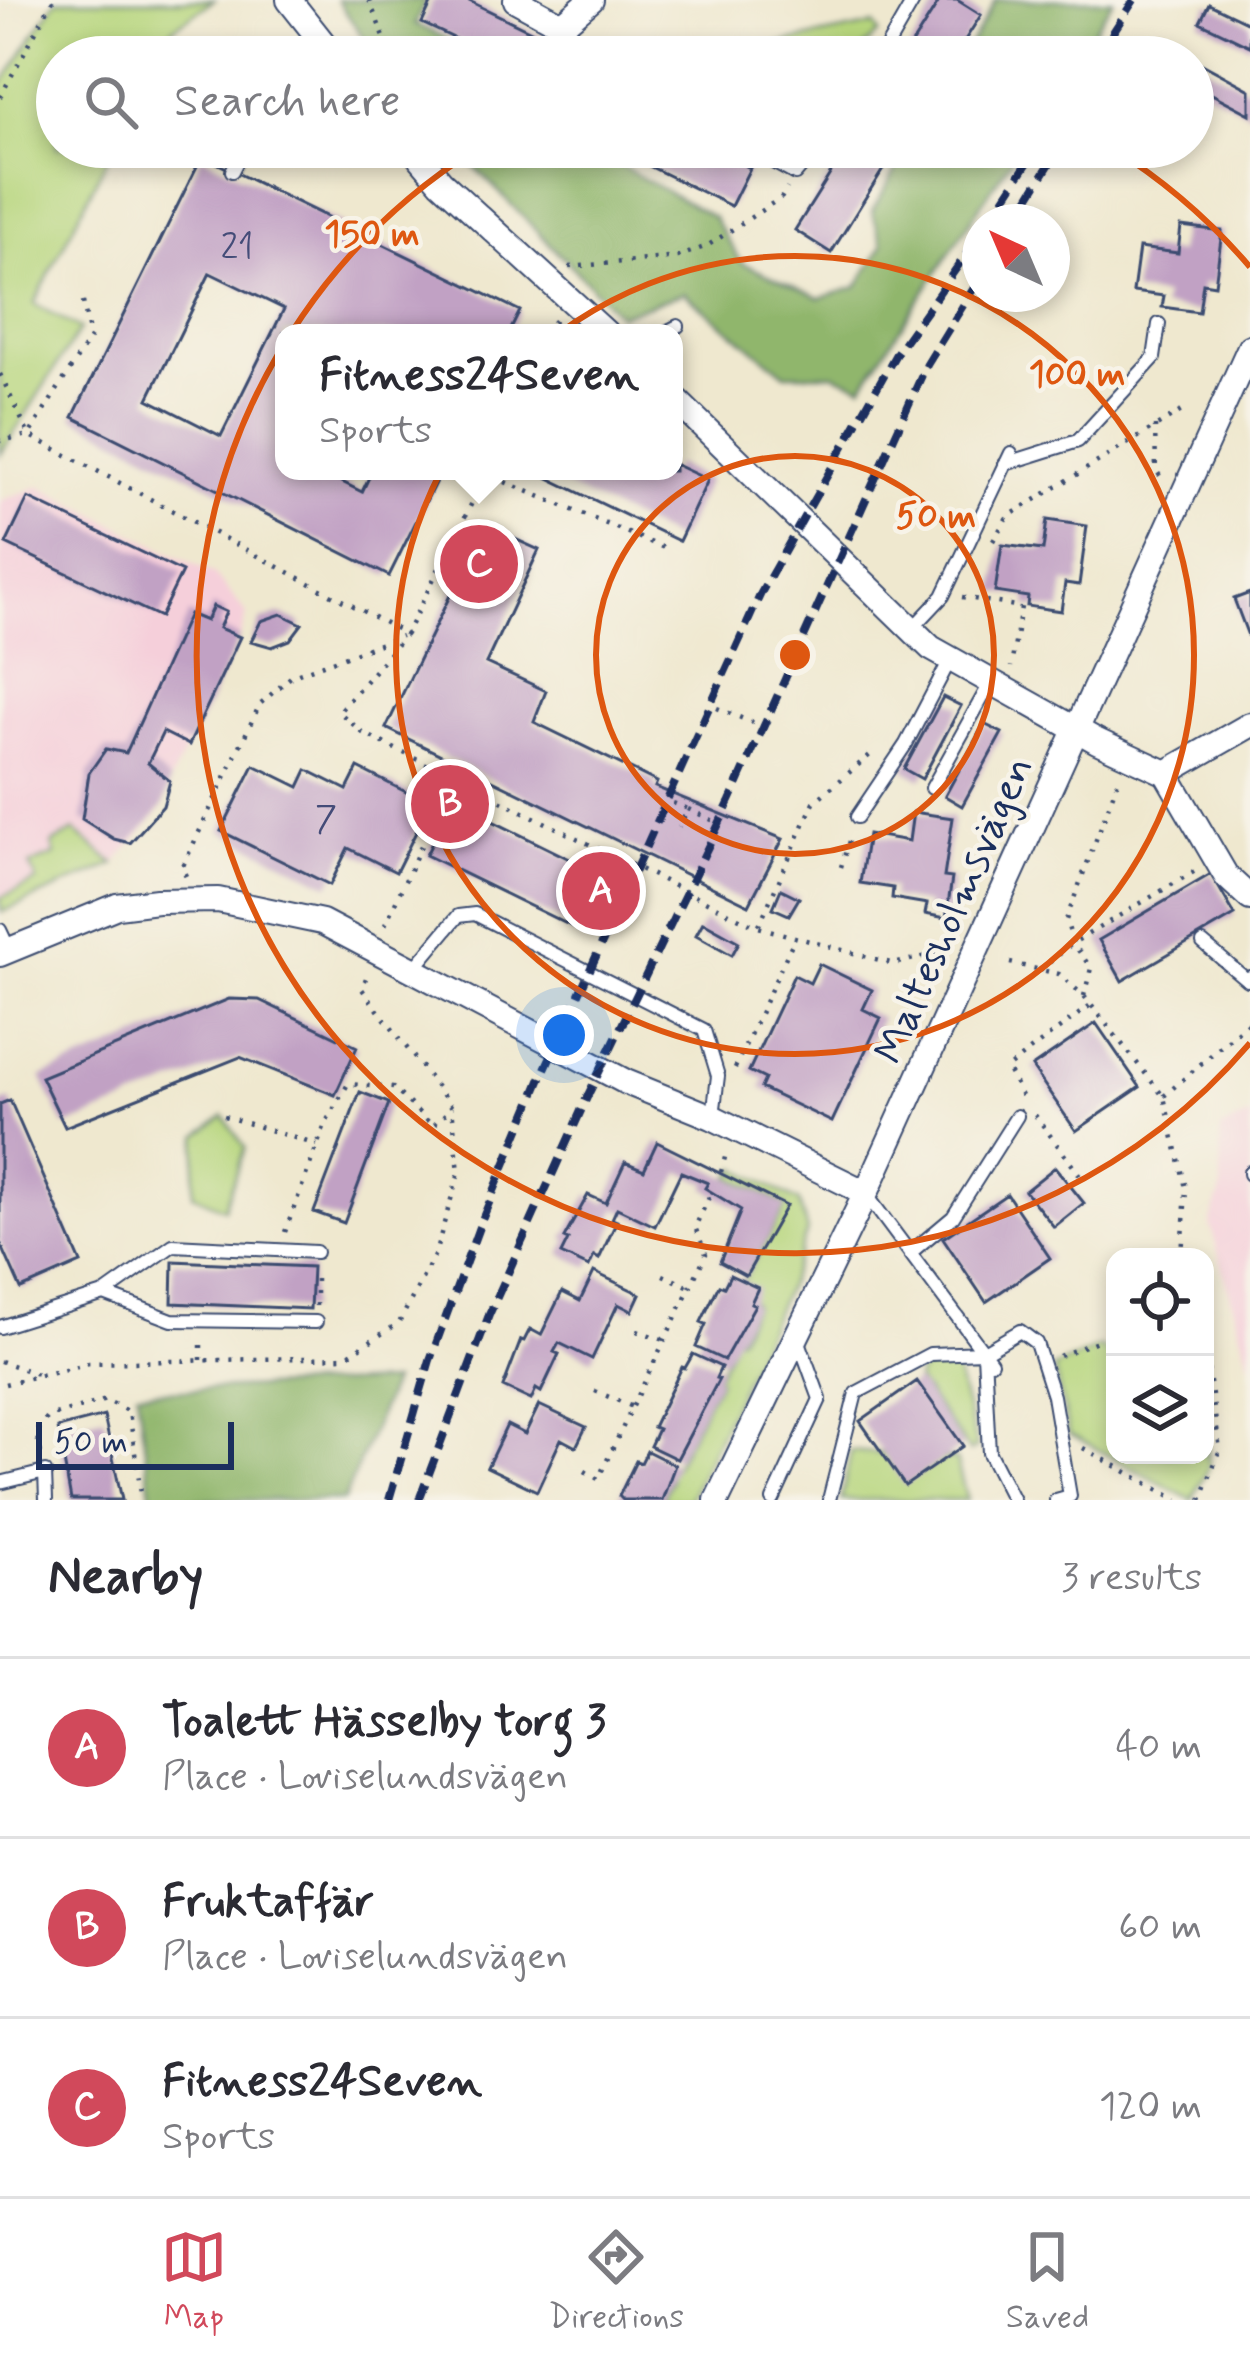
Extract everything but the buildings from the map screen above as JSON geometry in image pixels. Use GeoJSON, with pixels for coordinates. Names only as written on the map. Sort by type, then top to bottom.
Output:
{"type":"FeatureCollection","features":[{"type":"Feature","properties":{"kind":"street"},"geometry":{"type":"LineString","coordinates":[[289,0],[304,36]]}},
{"type":"Feature","properties":{"kind":"street"},"geometry":{"type":"LineString","coordinates":[[516,0],[562,25],[591,0]]}},
{"type":"Feature","properties":{"kind":"street"},"geometry":{"type":"LineString","coordinates":[[429,168],[597,324]]}},
{"type":"Feature","properties":{"kind":"street","name":"Maltesholmsvägen"},"geometry":{"type":"LineString","coordinates":[[716,1500],[866,1193],[1250,347]]}},
{"type":"Feature","properties":{"kind":"street"},"geometry":{"type":"LineString","coordinates":[[683,407],[931,648],[1076,730],[1166,773],[1226,876],[1250,898]]}},
{"type":"Feature","properties":{"kind":"street"},"geometry":{"type":"LineString","coordinates":[[1166,773],[1250,725]]}},
{"type":"Feature","properties":{"kind":"street"},"geometry":{"type":"LineString","coordinates":[[3,944],[117,906],[192,899],[322,922],[626,1082],[712,1117],[866,1193]]}},
{"type":"Feature","properties":{"kind":"lane"},"geometry":{"type":"LineString","coordinates":[[893,36],[914,0]]}},
{"type":"Feature","properties":{"kind":"lane"},"geometry":{"type":"LineString","coordinates":[[562,25],[569,36]]}},
{"type":"Feature","properties":{"kind":"lane"},"geometry":{"type":"LineString","coordinates":[[784,168],[795,174],[800,168]]}},
{"type":"Feature","properties":{"kind":"lane"},"geometry":{"type":"LineString","coordinates":[[912,629],[943,596],[1008,459],[1078,441],[1154,358],[1159,324]]}},
{"type":"Feature","properties":{"kind":"lane"},"geometry":{"type":"LineString","coordinates":[[857,818],[906,744],[951,659]]}},
{"type":"Feature","properties":{"kind":"lane"},"geometry":{"type":"LineString","coordinates":[[932,788],[999,686]]}},
{"type":"Feature","properties":{"kind":"lane"},"geometry":{"type":"LineString","coordinates":[[414,969],[458,916],[475,914],[704,1030],[718,1076],[712,1117]]}},
{"type":"Feature","properties":{"kind":"lane"},"geometry":{"type":"LineString","coordinates":[[1203,943],[1247,980],[1250,977]]}},
{"type":"Feature","properties":{"kind":"lane"},"geometry":{"type":"LineString","coordinates":[[910,1253],[953,1216],[1017,1117]]}},
{"type":"Feature","properties":{"kind":"lane"},"geometry":{"type":"LineString","coordinates":[[866,1193],[988,1357],[989,1453],[1013,1500]]}},
{"type":"Feature","properties":{"kind":"lane"},"geometry":{"type":"LineString","coordinates":[[0,1327],[104,1294],[173,1245],[316,1252]]}},
{"type":"Feature","properties":{"kind":"lane"},"geometry":{"type":"LineString","coordinates":[[104,1294],[172,1320],[316,1322]]}},
{"type":"Feature","properties":{"kind":"lane"},"geometry":{"type":"LineString","coordinates":[[829,1500],[856,1394],[930,1354],[988,1357],[1019,1331],[1036,1342],[1060,1436],[1070,1496],[1056,1500]]}},
{"type":"Feature","properties":{"kind":"lane"},"geometry":{"type":"LineString","coordinates":[[772,1500],[820,1400],[795,1332]]}},
{"type":"Feature","properties":{"kind":"lane"},"geometry":{"type":"LineString","coordinates":[[0,1483],[45,1472],[46,1500]]}},
{"type":"Feature","properties":{"kind":"path"},"geometry":{"type":"LineString","coordinates":[[0,97],[53,0]]}},
{"type":"Feature","properties":{"kind":"path"},"geometry":{"type":"LineString","coordinates":[[369,0],[384,36]]}},
{"type":"Feature","properties":{"kind":"path"},"geometry":{"type":"LineString","coordinates":[[550,279],[560,268],[678,257],[707,246],[782,197],[795,174]]}},
{"type":"Feature","properties":{"kind":"path"},"geometry":{"type":"LineString","coordinates":[[0,441],[29,435],[90,338],[83,302]]}},
{"type":"Feature","properties":{"kind":"path"},"geometry":{"type":"LineString","coordinates":[[0,374],[29,435],[406,634]]}},
{"type":"Feature","properties":{"kind":"path"},"geometry":{"type":"LineString","coordinates":[[1007,518],[1188,406]]}},
{"type":"Feature","properties":{"kind":"path"},"geometry":{"type":"LineString","coordinates":[[1156,427],[1156,470]]}},
{"type":"Feature","properties":{"kind":"path"},"geometry":{"type":"LineString","coordinates":[[483,480],[406,634],[340,712],[364,733],[758,926],[894,964],[943,952]]}},
{"type":"Feature","properties":{"kind":"path"},"geometry":{"type":"LineString","coordinates":[[505,482],[669,550]]}},
{"type":"Feature","properties":{"kind":"path"},"geometry":{"type":"LineString","coordinates":[[961,596],[1021,607]]}},
{"type":"Feature","properties":{"kind":"path"},"geometry":{"type":"LineString","coordinates":[[999,686],[1022,596]]}},
{"type":"Feature","properties":{"kind":"path"},"geometry":{"type":"LineString","coordinates":[[192,899],[182,868],[260,704],[293,675],[406,634]]}},
{"type":"Feature","properties":{"kind":"path"},"geometry":{"type":"LineString","coordinates":[[716,708],[758,724]]}},
{"type":"Feature","properties":{"kind":"path"},"geometry":{"type":"LineString","coordinates":[[758,926],[814,802],[884,743]]}},
{"type":"Feature","properties":{"kind":"path"},"geometry":{"type":"LineString","coordinates":[[1084,996],[1091,968],[1073,943],[1066,920],[1127,755]]}},
{"type":"Feature","properties":{"kind":"path"},"geometry":{"type":"LineString","coordinates":[[381,935],[453,775]]}},
{"type":"Feature","properties":{"kind":"path"},"geometry":{"type":"LineString","coordinates":[[673,803],[714,821]]}},
{"type":"Feature","properties":{"kind":"path"},"geometry":{"type":"LineString","coordinates":[[679,827],[688,809]]}},
{"type":"Feature","properties":{"kind":"path"},"geometry":{"type":"LineString","coordinates":[[841,867],[857,818]]}},
{"type":"Feature","properties":{"kind":"path"},"geometry":{"type":"LineString","coordinates":[[1040,970],[1073,943],[1216,858]]}},
{"type":"Feature","properties":{"kind":"path"},"geometry":{"type":"LineString","coordinates":[[731,1076],[795,937]]}},
{"type":"Feature","properties":{"kind":"path"},"geometry":{"type":"LineString","coordinates":[[1010,963],[1059,974],[1093,1004],[1164,1096],[1186,1188],[1183,1248]]}},
{"type":"Feature","properties":{"kind":"path"},"geometry":{"type":"LineString","coordinates":[[279,1248],[317,1145],[348,1084],[393,1088],[433,1126],[452,1107],[362,988]]}},
{"type":"Feature","properties":{"kind":"path"},"geometry":{"type":"LineString","coordinates":[[1082,1178],[1026,1103],[1007,1068],[1093,1004]]}},
{"type":"Feature","properties":{"kind":"path"},"geometry":{"type":"LineString","coordinates":[[1164,1096],[1250,1021]]}},
{"type":"Feature","properties":{"kind":"path"},"geometry":{"type":"LineString","coordinates":[[224,1116],[317,1145]]}},
{"type":"Feature","properties":{"kind":"path"},"geometry":{"type":"LineString","coordinates":[[584,1471],[598,1479],[706,1254],[695,1227],[712,1191]]}},
{"type":"Feature","properties":{"kind":"path"},"geometry":{"type":"LineString","coordinates":[[316,1252],[316,1322]]}},
{"type":"Feature","properties":{"kind":"path"},"geometry":{"type":"LineString","coordinates":[[663,1275],[690,1287]]}},
{"type":"Feature","properties":{"kind":"path"},"geometry":{"type":"LineString","coordinates":[[637,1331],[665,1340]]}},
{"type":"Feature","properties":{"kind":"path"},"geometry":{"type":"LineString","coordinates":[[1042,1363],[1106,1338]]}},
{"type":"Feature","properties":{"kind":"path"},"geometry":{"type":"LineString","coordinates":[[1201,1500],[1220,1449],[1206,1356]]}},
{"type":"Feature","properties":{"kind":"path"},"geometry":{"type":"LineString","coordinates":[[0,1361],[42,1376]]}},
{"type":"Feature","properties":{"kind":"path"},"geometry":{"type":"LineString","coordinates":[[595,1391],[633,1407]]}},
{"type":"Feature","properties":{"kind":"path"},"geometry":{"type":"LineString","coordinates":[[45,1472],[36,1433],[48,1417],[106,1400],[129,1412],[142,1500]]}},
{"type":"Feature","properties":{"kind":"path"},"geometry":{"type":"LineString","coordinates":[[1060,1436],[1178,1500]]}},
{"type":"Feature","properties":{"kind":"shaded area"},"geometry":{"type":"Polygon","coordinates":[[[40,486],[215,575],[247,614],[170,781],[163,806],[115,864],[0,912],[0,501],[40,486]]]}},
{"type":"Feature","properties":{"kind":"shaded area"},"geometry":{"type":"Polygon","coordinates":[[[1250,1116],[1250,1364],[1210,1224],[1221,1191],[1220,1129],[1250,1116]]]}},
{"type":"Feature","properties":{"kind":"green space"},"geometry":{"type":"Polygon","coordinates":[[[56,0],[214,0],[173,28],[169,36],[36,36],[36,168],[102,168],[34,304],[80,329],[0,455],[0,88],[56,0]]]}},
{"type":"Feature","properties":{"kind":"green space"},"geometry":{"type":"Polygon","coordinates":[[[337,0],[426,0],[415,24],[440,36],[362,36],[337,0]]]}},
{"type":"Feature","properties":{"kind":"green space"},"geometry":{"type":"Polygon","coordinates":[[[996,0],[1113,0],[1090,36],[975,36],[996,0]]]}},
{"type":"Feature","properties":{"kind":"green space"},"geometry":{"type":"Polygon","coordinates":[[[874,25],[879,33],[876,36],[819,36],[874,25]]]}},
{"type":"Feature","properties":{"kind":"green space"},"geometry":{"type":"Polygon","coordinates":[[[476,168],[624,168],[713,217],[742,263],[820,298],[857,287],[883,245],[872,211],[898,168],[1005,168],[982,204],[962,204],[962,234],[862,386],[834,374],[785,374],[684,293],[619,315],[476,168]]]}},
{"type":"Feature","properties":{"kind":"green space"},"geometry":{"type":"Polygon","coordinates":[[[74,831],[115,864],[2,912],[0,898],[37,881],[30,865],[55,855],[52,844],[74,831]]]}},
{"type":"Feature","properties":{"kind":"green space"},"geometry":{"type":"Polygon","coordinates":[[[224,1116],[245,1148],[224,1208],[193,1194],[198,1136],[224,1116]]]}},
{"type":"Feature","properties":{"kind":"green space"},"geometry":{"type":"Polygon","coordinates":[[[737,1168],[799,1202],[807,1231],[790,1280],[689,1500],[662,1500],[668,1478],[754,1306],[743,1281],[786,1206],[731,1177],[737,1168]]]}},
{"type":"Feature","properties":{"kind":"green space"},"geometry":{"type":"Polygon","coordinates":[[[1100,1347],[1106,1353],[1106,1454],[1069,1434],[1054,1368],[1100,1347]]]}},
{"type":"Feature","properties":{"kind":"green space"},"geometry":{"type":"Polygon","coordinates":[[[944,1362],[954,1364],[977,1447],[970,1452],[917,1381],[919,1372],[944,1362]]]}},
{"type":"Feature","properties":{"kind":"green space"},"geometry":{"type":"Polygon","coordinates":[[[392,1382],[344,1500],[152,1500],[137,1392],[392,1382]]]}},
{"type":"Feature","properties":{"kind":"green space"},"geometry":{"type":"Polygon","coordinates":[[[851,1451],[956,1460],[967,1500],[841,1500],[851,1451]]]}},
{"type":"Feature","properties":{"kind":"green space"},"geometry":{"type":"Polygon","coordinates":[[[1125,1464],[1209,1464],[1192,1500],[1125,1464]]]}},
{"type":"Feature","properties":{"kind":"railway"},"geometry":{"type":"LineString","coordinates":[[1111,36],[1134,0]]}},
{"type":"Feature","properties":{"kind":"railway"},"geometry":{"type":"LineString","coordinates":[[1001,204],[1024,168]]}},
{"type":"Feature","properties":{"kind":"railway"},"geometry":{"type":"LineString","coordinates":[[1025,204],[1047,168]]}},
{"type":"Feature","properties":{"kind":"railway"},"geometry":{"type":"LineString","coordinates":[[389,1500],[430,1360],[479,1227],[544,1071],[761,593],[897,352],[962,260]]}},
{"type":"Feature","properties":{"kind":"railway"},"geometry":{"type":"LineString","coordinates":[[419,1500],[489,1315],[589,1093],[730,801],[927,364],[962,307]]}},
{"type":"Feature","properties":{"kind":"place","name":"Fitness24Seven"},"geometry":{"type":"Point","coordinates":[479,564]}},
{"type":"Feature","properties":{"kind":"place","name":"Fruktaffär"},"geometry":{"type":"Point","coordinates":[450,804]}},
{"type":"Feature","properties":{"kind":"place","name":"Toalett Hässelby torg 3"},"geometry":{"type":"Point","coordinates":[601,891]}}]}
